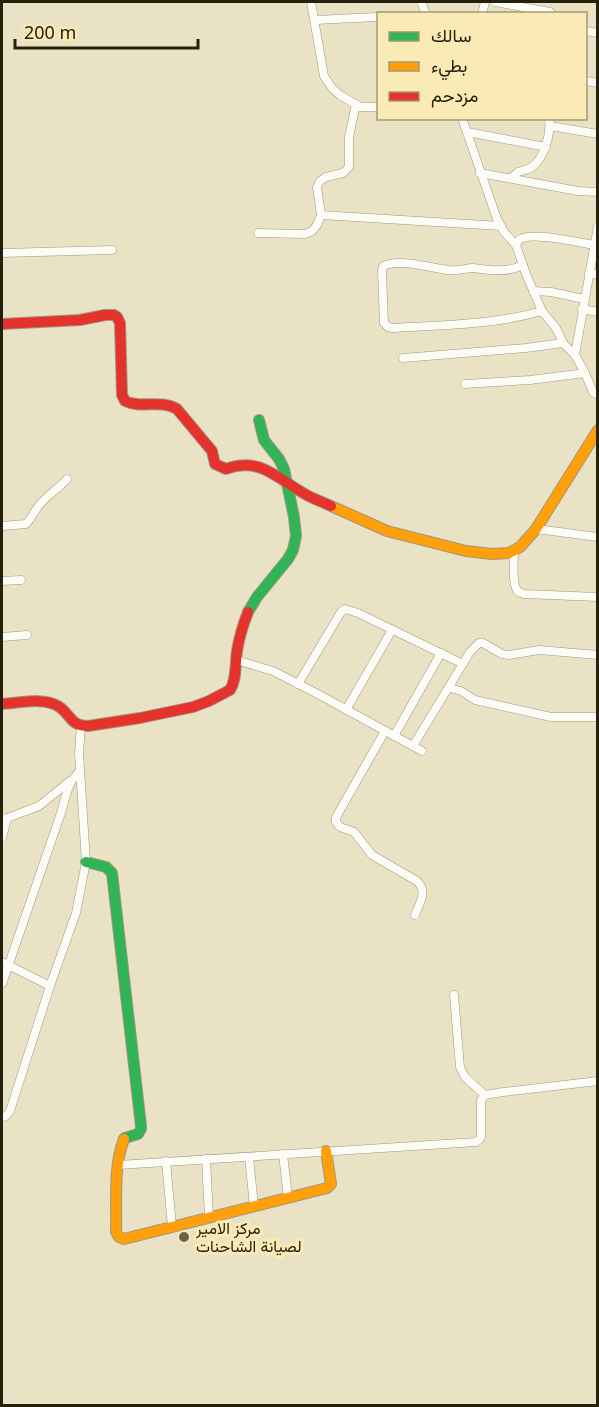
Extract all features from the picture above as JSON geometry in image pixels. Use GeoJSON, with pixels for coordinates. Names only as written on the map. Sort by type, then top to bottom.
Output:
{"type":"FeatureCollection","features":[{"type":"Feature","properties":{"kind":"street"},"geometry":{"type":"LineString","coordinates":[[311,2],[324,76],[340,95],[360,107],[377,107]]}},
{"type":"Feature","properties":{"kind":"street"},"geometry":{"type":"LineString","coordinates":[[495,2],[550,12]]}},
{"type":"Feature","properties":{"kind":"street"},"geometry":{"type":"LineString","coordinates":[[315,20],[377,17]]}},
{"type":"Feature","properties":{"kind":"street"},"geometry":{"type":"LineString","coordinates":[[258,232],[304,234],[312,231],[317,225],[321,215],[317,187],[320,181],[326,177],[343,173],[349,167],[349,137],[356,104]]}},
{"type":"Feature","properties":{"kind":"street"},"geometry":{"type":"LineString","coordinates":[[463,120],[501,226],[516,245],[532,291],[563,343],[575,355],[593,392],[597,395]]}},
{"type":"Feature","properties":{"kind":"street"},"geometry":{"type":"LineString","coordinates":[[510,178],[519,172],[529,170],[534,165],[546,147],[550,122],[597,134]]}},
{"type":"Feature","properties":{"kind":"street"},"geometry":{"type":"LineString","coordinates":[[467,132],[546,147]]}},
{"type":"Feature","properties":{"kind":"street"},"geometry":{"type":"LineString","coordinates":[[480,173],[578,191],[597,192]]}},
{"type":"Feature","properties":{"kind":"street"},"geometry":{"type":"LineString","coordinates":[[321,215],[501,226]]}},
{"type":"Feature","properties":{"kind":"street"},"geometry":{"type":"LineString","coordinates":[[575,355],[597,228]]}},
{"type":"Feature","properties":{"kind":"street"},"geometry":{"type":"LineString","coordinates":[[516,245],[523,238],[539,237],[594,244]]}},
{"type":"Feature","properties":{"kind":"street"},"geometry":{"type":"LineString","coordinates":[[2,253],[112,250]]}},
{"type":"Feature","properties":{"kind":"street"},"geometry":{"type":"LineString","coordinates":[[523,265],[513,269],[449,270],[387,264],[383,266],[382,271],[384,323],[393,328],[471,323],[526,316],[542,311]]}},
{"type":"Feature","properties":{"kind":"street"},"geometry":{"type":"LineString","coordinates":[[589,273],[597,275]]}},
{"type":"Feature","properties":{"kind":"street"},"geometry":{"type":"LineString","coordinates":[[532,291],[584,299]]}},
{"type":"Feature","properties":{"kind":"street"},"geometry":{"type":"LineString","coordinates":[[582,309],[597,312]]}},
{"type":"Feature","properties":{"kind":"street"},"geometry":{"type":"LineString","coordinates":[[2,324],[80,320],[114,315],[120,323],[124,400],[133,404],[165,403],[172,405],[212,451],[215,464],[226,469],[236,465],[264,468],[305,494],[387,531],[466,551],[508,554],[520,547],[536,529],[597,430]]}},
{"type":"Feature","properties":{"kind":"street"},"geometry":{"type":"LineString","coordinates":[[403,358],[563,343]]}},
{"type":"Feature","properties":{"kind":"street"},"geometry":{"type":"LineString","coordinates":[[465,384],[585,374]]}},
{"type":"Feature","properties":{"kind":"street"},"geometry":{"type":"LineString","coordinates":[[2,704],[51,702],[58,705],[76,724],[91,726],[153,716],[200,705],[230,690],[235,679],[238,641],[254,599],[272,579],[294,548],[296,540],[282,463],[266,444],[260,420]]}},
{"type":"Feature","properties":{"kind":"street"},"geometry":{"type":"LineString","coordinates":[[2,526],[26,524],[42,502],[67,479]]}},
{"type":"Feature","properties":{"kind":"street"},"geometry":{"type":"LineString","coordinates":[[536,529],[597,537]]}},
{"type":"Feature","properties":{"kind":"street"},"geometry":{"type":"LineString","coordinates":[[514,550],[514,583],[519,592],[597,597]]}},
{"type":"Feature","properties":{"kind":"street"},"geometry":{"type":"LineString","coordinates":[[2,581],[21,580]]}},
{"type":"Feature","properties":{"kind":"street"},"geometry":{"type":"LineString","coordinates":[[298,684],[345,609],[358,613],[463,664]]}},
{"type":"Feature","properties":{"kind":"street"},"geometry":{"type":"LineString","coordinates":[[346,710],[392,630]]}},
{"type":"Feature","properties":{"kind":"street"},"geometry":{"type":"LineString","coordinates":[[2,637],[27,635]]}},
{"type":"Feature","properties":{"kind":"street"},"geometry":{"type":"LineString","coordinates":[[413,746],[479,642],[502,654],[509,655],[539,650],[597,655]]}},
{"type":"Feature","properties":{"kind":"street"},"geometry":{"type":"LineString","coordinates":[[394,736],[441,653]]}},
{"type":"Feature","properties":{"kind":"street"},"geometry":{"type":"LineString","coordinates":[[236,660],[273,672],[298,684],[422,751]]}},
{"type":"Feature","properties":{"kind":"street"},"geometry":{"type":"LineString","coordinates":[[456,677],[461,691]]}},
{"type":"Feature","properties":{"kind":"street"},"geometry":{"type":"LineString","coordinates":[[450,688],[461,691],[475,700],[551,717],[597,717]]}},
{"type":"Feature","properties":{"kind":"street"},"geometry":{"type":"LineString","coordinates":[[2,1118],[10,1111],[76,913],[86,862],[79,753],[81,726]]}},
{"type":"Feature","properties":{"kind":"street"},"geometry":{"type":"LineString","coordinates":[[385,731],[339,812],[336,822],[340,827],[354,832],[372,855],[421,885],[423,892],[415,915]]}},
{"type":"Feature","properties":{"kind":"street"},"geometry":{"type":"LineString","coordinates":[[2,838],[4,819],[39,806],[80,771]]}},
{"type":"Feature","properties":{"kind":"street"},"geometry":{"type":"LineString","coordinates":[[2,984],[5,964],[71,780]]}},
{"type":"Feature","properties":{"kind":"street"},"geometry":{"type":"LineString","coordinates":[[86,862],[106,867],[112,873],[141,1126],[138,1134],[123,1140],[118,1165],[116,1232],[119,1237],[124,1239],[330,1187],[326,1151]]}},
{"type":"Feature","properties":{"kind":"street"},"geometry":{"type":"LineString","coordinates":[[5,964],[50,986]]}},
{"type":"Feature","properties":{"kind":"street"},"geometry":{"type":"LineString","coordinates":[[454,995],[460,1067],[463,1074],[485,1095]]}},
{"type":"Feature","properties":{"kind":"street"},"geometry":{"type":"LineString","coordinates":[[118,1165],[476,1142],[481,1137],[481,1100],[485,1095],[597,1081]]}},
{"type":"Feature","properties":{"kind":"street"},"geometry":{"type":"LineString","coordinates":[[283,1154],[288,1198]]}},
{"type":"Feature","properties":{"kind":"street"},"geometry":{"type":"LineString","coordinates":[[249,1157],[254,1206]]}},
{"type":"Feature","properties":{"kind":"street"},"geometry":{"type":"LineString","coordinates":[[206,1159],[209,1218]]}},
{"type":"Feature","properties":{"kind":"street"},"geometry":{"type":"LineString","coordinates":[[166,1161],[172,1227]]}},
{"type":"Feature","properties":{"kind":"traffic: fast"},"geometry":{"type":"LineString","coordinates":[[248,612],[257,597],[288,559],[296,536],[284,469],[264,440],[259,420]]}},
{"type":"Feature","properties":{"kind":"traffic: fast"},"geometry":{"type":"LineString","coordinates":[[86,862],[106,867],[112,873],[141,1126],[138,1134],[124,1139]]}},
{"type":"Feature","properties":{"kind":"traffic: slow"},"geometry":{"type":"LineString","coordinates":[[331,506],[387,531],[466,551],[509,553],[520,547],[536,529],[598,430]]}},
{"type":"Feature","properties":{"kind":"traffic: slow"},"geometry":{"type":"LineString","coordinates":[[124,1139],[118,1161],[116,1185],[116,1232],[124,1239],[327,1188],[331,1184],[326,1151]]}},
{"type":"Feature","properties":{"kind":"traffic: jam"},"geometry":{"type":"LineString","coordinates":[[2,324],[80,320],[114,315],[120,323],[122,395],[125,401],[164,405],[177,409],[212,451],[215,464],[226,469],[249,465],[259,467],[308,496],[331,506]]}},
{"type":"Feature","properties":{"kind":"traffic: jam"},"geometry":{"type":"LineString","coordinates":[[2,704],[31,701],[52,703],[62,709],[74,722],[88,726],[193,707],[230,690],[235,676],[239,641],[248,612]]}},
{"type":"Feature","properties":{"kind":"place","name":"مركز الامير لصيانة الشاحنات"},"geometry":{"type":"Point","coordinates":[184,1237]}}]}
